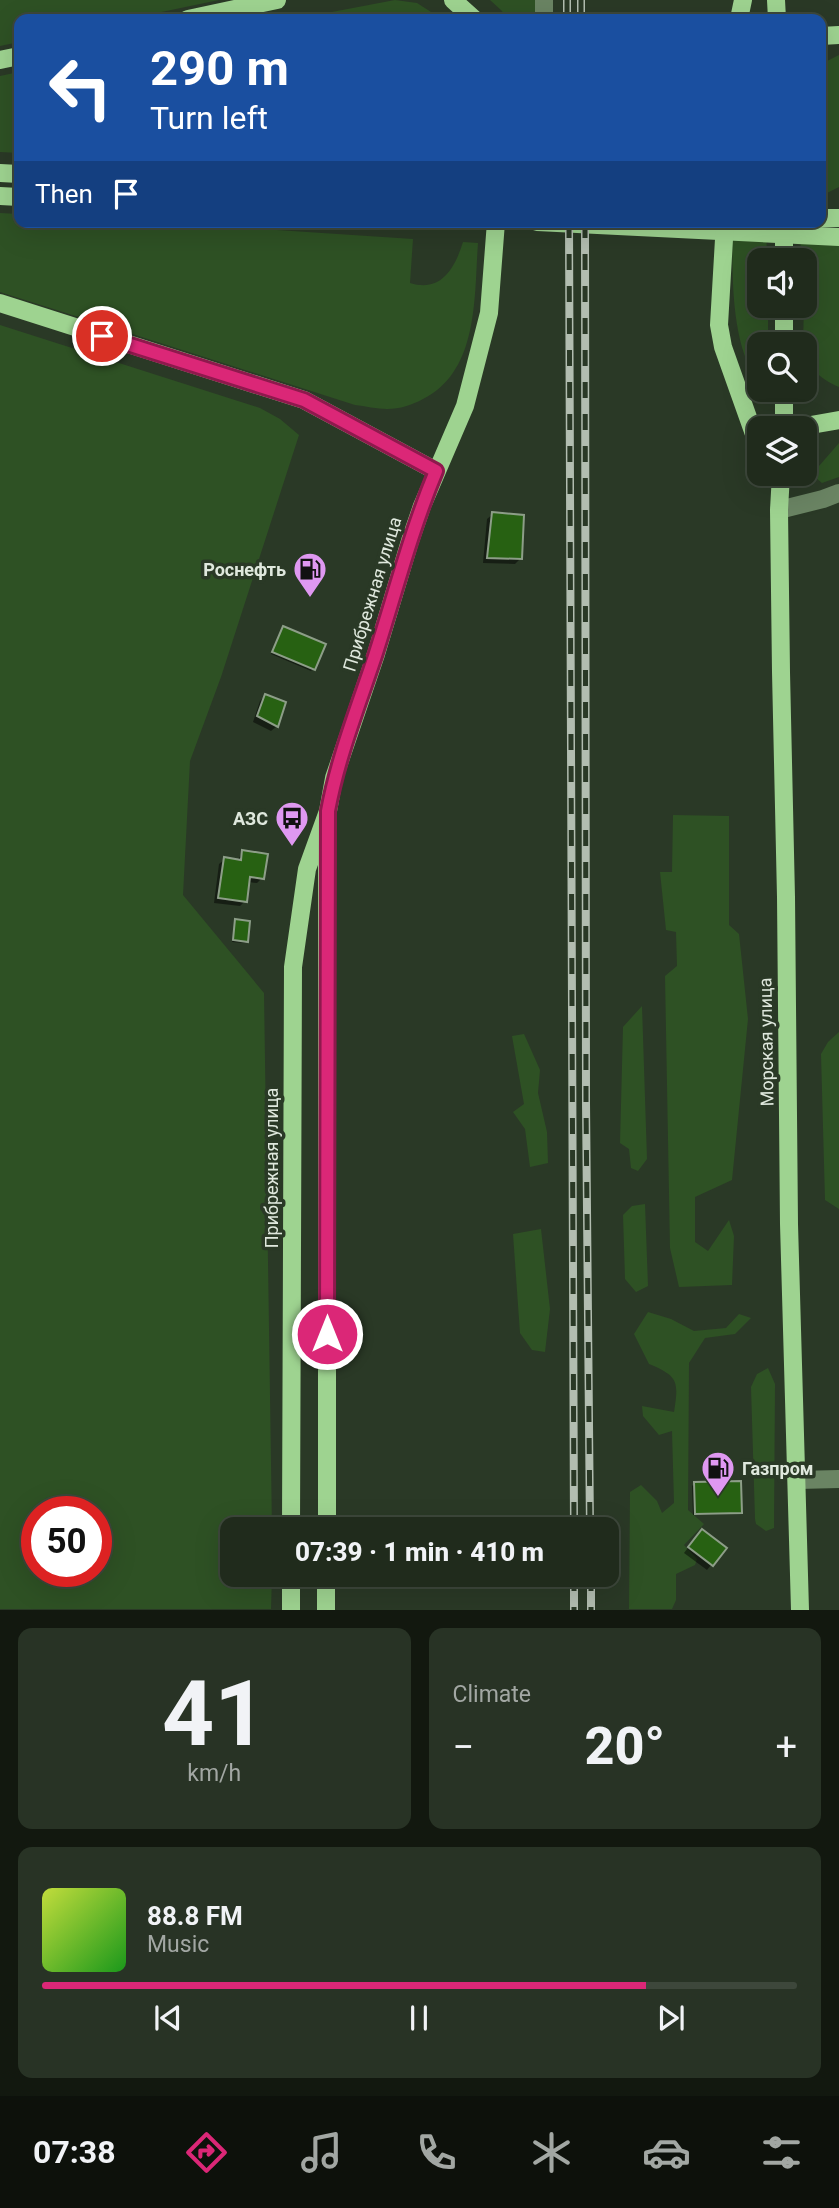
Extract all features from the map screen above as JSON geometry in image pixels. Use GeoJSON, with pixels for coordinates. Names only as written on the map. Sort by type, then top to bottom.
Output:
{"type":"FeatureCollection","features":[{"type":"Feature","properties":{"kind":"main road"},"geometry":{"type":"LineString","coordinates":[[211,14],[277,0]]}},
{"type":"Feature","properties":{"kind":"main road"},"geometry":{"type":"LineString","coordinates":[[453,0],[468,14]]}},
{"type":"Feature","properties":{"kind":"main road","name":"Прибрежная улица"},"geometry":{"type":"LineString","coordinates":[[291,1517],[293,967],[307,869],[328,811],[334,778],[376,654],[410,541],[436,471],[466,406],[489,313],[496,228]]}},
{"type":"Feature","properties":{"kind":"main road"},"geometry":{"type":"LineString","coordinates":[[658,228],[839,237]]}},
{"type":"Feature","properties":{"kind":"main road"},"geometry":{"type":"LineString","coordinates":[[725,228],[719,325],[723,347],[749,416]]}},
{"type":"Feature","properties":{"kind":"main road"},"geometry":{"type":"LineString","coordinates":[[783,228],[784,248]]}},
{"type":"Feature","properties":{"kind":"main road"},"geometry":{"type":"LineString","coordinates":[[0,303],[304,400],[436,471]]}},
{"type":"Feature","properties":{"kind":"main road"},"geometry":{"type":"LineString","coordinates":[[817,424],[839,420]]}},
{"type":"Feature","properties":{"kind":"main road"},"geometry":{"type":"LineString","coordinates":[[771,486],[779,510]]}},
{"type":"Feature","properties":{"kind":"main road","name":"Морская улица"},"geometry":{"type":"LineString","coordinates":[[781,486],[779,510],[789,1224],[800,1609]]}},
{"type":"Feature","properties":{"kind":"main road","name":"Прибрежная улица"},"geometry":{"type":"LineString","coordinates":[[327,1517],[328,811]]}},
{"type":"Feature","properties":{"kind":"main road"},"geometry":{"type":"LineString","coordinates":[[291,1587],[291,1609]]}},
{"type":"Feature","properties":{"kind":"main road"},"geometry":{"type":"LineString","coordinates":[[326,1609],[327,1587]]}},
{"type":"Feature","properties":{"kind":"street"},"geometry":{"type":"LineString","coordinates":[[779,510],[839,493]]}},
{"type":"Feature","properties":{"kind":"street"},"geometry":{"type":"LineString","coordinates":[[798,1480],[839,1479]]}},
{"type":"Feature","properties":{"kind":"green space"},"geometry":{"type":"Polygon","coordinates":[[[0,0],[219,0],[152,14],[14,14],[14,43],[0,46],[0,0]]]}},
{"type":"Feature","properties":{"kind":"green space"},"geometry":{"type":"Polygon","coordinates":[[[395,0],[417,3],[434,14],[321,14],[395,0]]]}},
{"type":"Feature","properties":{"kind":"green space"},"geometry":{"type":"Polygon","coordinates":[[[490,0],[539,0],[539,14],[504,14],[490,0]]]}},
{"type":"Feature","properties":{"kind":"green space"},"geometry":{"type":"Polygon","coordinates":[[[839,55],[839,187],[826,194],[826,62],[839,55]]]}},
{"type":"Feature","properties":{"kind":"green space"},"geometry":{"type":"Polygon","coordinates":[[[14,73],[14,153],[0,152],[0,76],[14,73]]]}},
{"type":"Feature","properties":{"kind":"green space"},"geometry":{"type":"Polygon","coordinates":[[[0,213],[14,214],[14,228],[245,228],[413,239],[410,283],[421,285],[438,281],[445,276],[456,261],[463,242],[478,243],[474,309],[464,352],[455,370],[441,386],[423,399],[392,409],[355,405],[0,292],[0,213]]]}},
{"type":"Feature","properties":{"kind":"green space"},"geometry":{"type":"Polygon","coordinates":[[[732,228],[766,228],[767,248],[747,248],[747,318],[768,318],[768,332],[747,332],[747,362],[735,306],[732,228]]]}},
{"type":"Feature","properties":{"kind":"green space"},"geometry":{"type":"Polygon","coordinates":[[[800,228],[823,228],[823,235],[839,245],[839,387],[817,373],[817,332],[803,332],[804,318],[817,318],[817,248],[801,248],[800,228]]]}},
{"type":"Feature","properties":{"kind":"green space"},"geometry":{"type":"Polygon","coordinates":[[[0,325],[260,408],[280,419],[299,435],[221,677],[190,761],[183,895],[264,993],[272,1517],[220,1517],[220,1587],[272,1587],[271,1609],[0,1609],[0,325]]]}},
{"type":"Feature","properties":{"kind":"green space"},"geometry":{"type":"Polygon","coordinates":[[[839,443],[839,477],[822,483],[817,479],[819,466],[839,443]]]}},
{"type":"Feature","properties":{"kind":"green space"},"geometry":{"type":"Polygon","coordinates":[[[673,815],[729,816],[729,925],[739,934],[748,1019],[732,1180],[695,1197],[695,1242],[708,1251],[729,1220],[734,1236],[732,1285],[679,1287],[670,1248],[665,976],[677,966],[676,932],[666,930],[660,872],[672,872],[673,815]]]}},
{"type":"Feature","properties":{"kind":"green space"},"geometry":{"type":"Polygon","coordinates":[[[642,1006],[647,1159],[638,1171],[631,1168],[629,1149],[620,1143],[623,1027],[642,1006]]]}},
{"type":"Feature","properties":{"kind":"green space"},"geometry":{"type":"Polygon","coordinates":[[[839,1032],[839,1209],[825,1200],[821,1054],[828,1042],[839,1032]]]}},
{"type":"Feature","properties":{"kind":"green space"},"geometry":{"type":"Polygon","coordinates":[[[524,1034],[540,1070],[538,1093],[547,1132],[548,1163],[530,1167],[525,1129],[513,1112],[524,1104],[512,1036],[524,1034]]]}},
{"type":"Feature","properties":{"kind":"green space"},"geometry":{"type":"Polygon","coordinates":[[[645,1204],[648,1286],[636,1292],[625,1279],[623,1215],[632,1206],[645,1204]]]}},
{"type":"Feature","properties":{"kind":"green space"},"geometry":{"type":"Polygon","coordinates":[[[541,1229],[550,1309],[545,1352],[532,1350],[520,1333],[513,1234],[541,1229]]]}},
{"type":"Feature","properties":{"kind":"green space"},"geometry":{"type":"Polygon","coordinates":[[[648,1312],[671,1319],[694,1331],[726,1328],[739,1314],[751,1318],[735,1334],[705,1338],[689,1363],[688,1510],[704,1524],[684,1545],[697,1559],[695,1565],[676,1574],[676,1600],[672,1609],[629,1609],[630,1492],[641,1485],[657,1501],[662,1513],[674,1503],[672,1431],[659,1435],[643,1416],[642,1406],[674,1412],[676,1393],[671,1376],[649,1364],[634,1334],[648,1312]]]}},
{"type":"Feature","properties":{"kind":"green space"},"geometry":{"type":"Polygon","coordinates":[[[768,1368],[775,1384],[774,1528],[766,1531],[756,1524],[755,1519],[751,1387],[757,1374],[768,1368]]]}},
{"type":"Feature","properties":{"kind":"building"},"geometry":{"type":"Polygon","coordinates":[[[492,512],[524,515],[522,559],[487,558],[492,512]]]}},
{"type":"Feature","properties":{"kind":"building"},"geometry":{"type":"Polygon","coordinates":[[[283,626],[326,644],[315,670],[272,652],[283,626]]]}},
{"type":"Feature","properties":{"kind":"building"},"geometry":{"type":"Polygon","coordinates":[[[265,694],[286,702],[278,727],[257,716],[265,694]]]}},
{"type":"Feature","properties":{"kind":"building"},"geometry":{"type":"Polygon","coordinates":[[[242,850],[268,854],[264,879],[250,877],[247,902],[218,898],[224,857],[241,860],[242,850]]]}},
{"type":"Feature","properties":{"kind":"building"},"geometry":{"type":"Polygon","coordinates":[[[235,919],[250,921],[248,942],[233,940],[235,919]]]}},
{"type":"Feature","properties":{"kind":"building","name":"Газпром"},"geometry":{"type":"Polygon","coordinates":[[[741,1481],[742,1513],[695,1514],[694,1482],[741,1481]]]}},
{"type":"Feature","properties":{"kind":"building"},"geometry":{"type":"Polygon","coordinates":[[[702,1529],[727,1548],[713,1566],[688,1547],[702,1529]]]}},
{"type":"Feature","properties":{"kind":"railway"},"geometry":{"type":"LineString","coordinates":[[567,0],[567,14]]}},
{"type":"Feature","properties":{"kind":"railway"},"geometry":{"type":"LineString","coordinates":[[581,0],[581,14]]}},
{"type":"Feature","properties":{"kind":"railway"},"geometry":{"type":"LineString","coordinates":[[569,228],[574,1517]]}},
{"type":"Feature","properties":{"kind":"railway"},"geometry":{"type":"LineString","coordinates":[[585,228],[586,1103],[590,1517]]}},
{"type":"Feature","properties":{"kind":"railway"},"geometry":{"type":"LineString","coordinates":[[574,1587],[574,1610]]}},
{"type":"Feature","properties":{"kind":"railway"},"geometry":{"type":"LineString","coordinates":[[591,1587],[591,1610]]}},
{"type":"Feature","properties":{"kind":"place","name":"Роснефть"},"geometry":{"type":"Point","coordinates":[310,599]}},
{"type":"Feature","properties":{"kind":"place","name":"АЗС"},"geometry":{"type":"Point","coordinates":[292,848]}},
{"type":"Feature","properties":{"kind":"place","name":"Газпром"},"geometry":{"type":"Point","coordinates":[718,1498]}},
{"type":"Feature","properties":{"kind":"route"},"geometry":{"type":"LineString","coordinates":[[102,336],[304,400],[436,471],[410,541],[376,654],[334,778],[328,811],[327,1334]]}}]}
